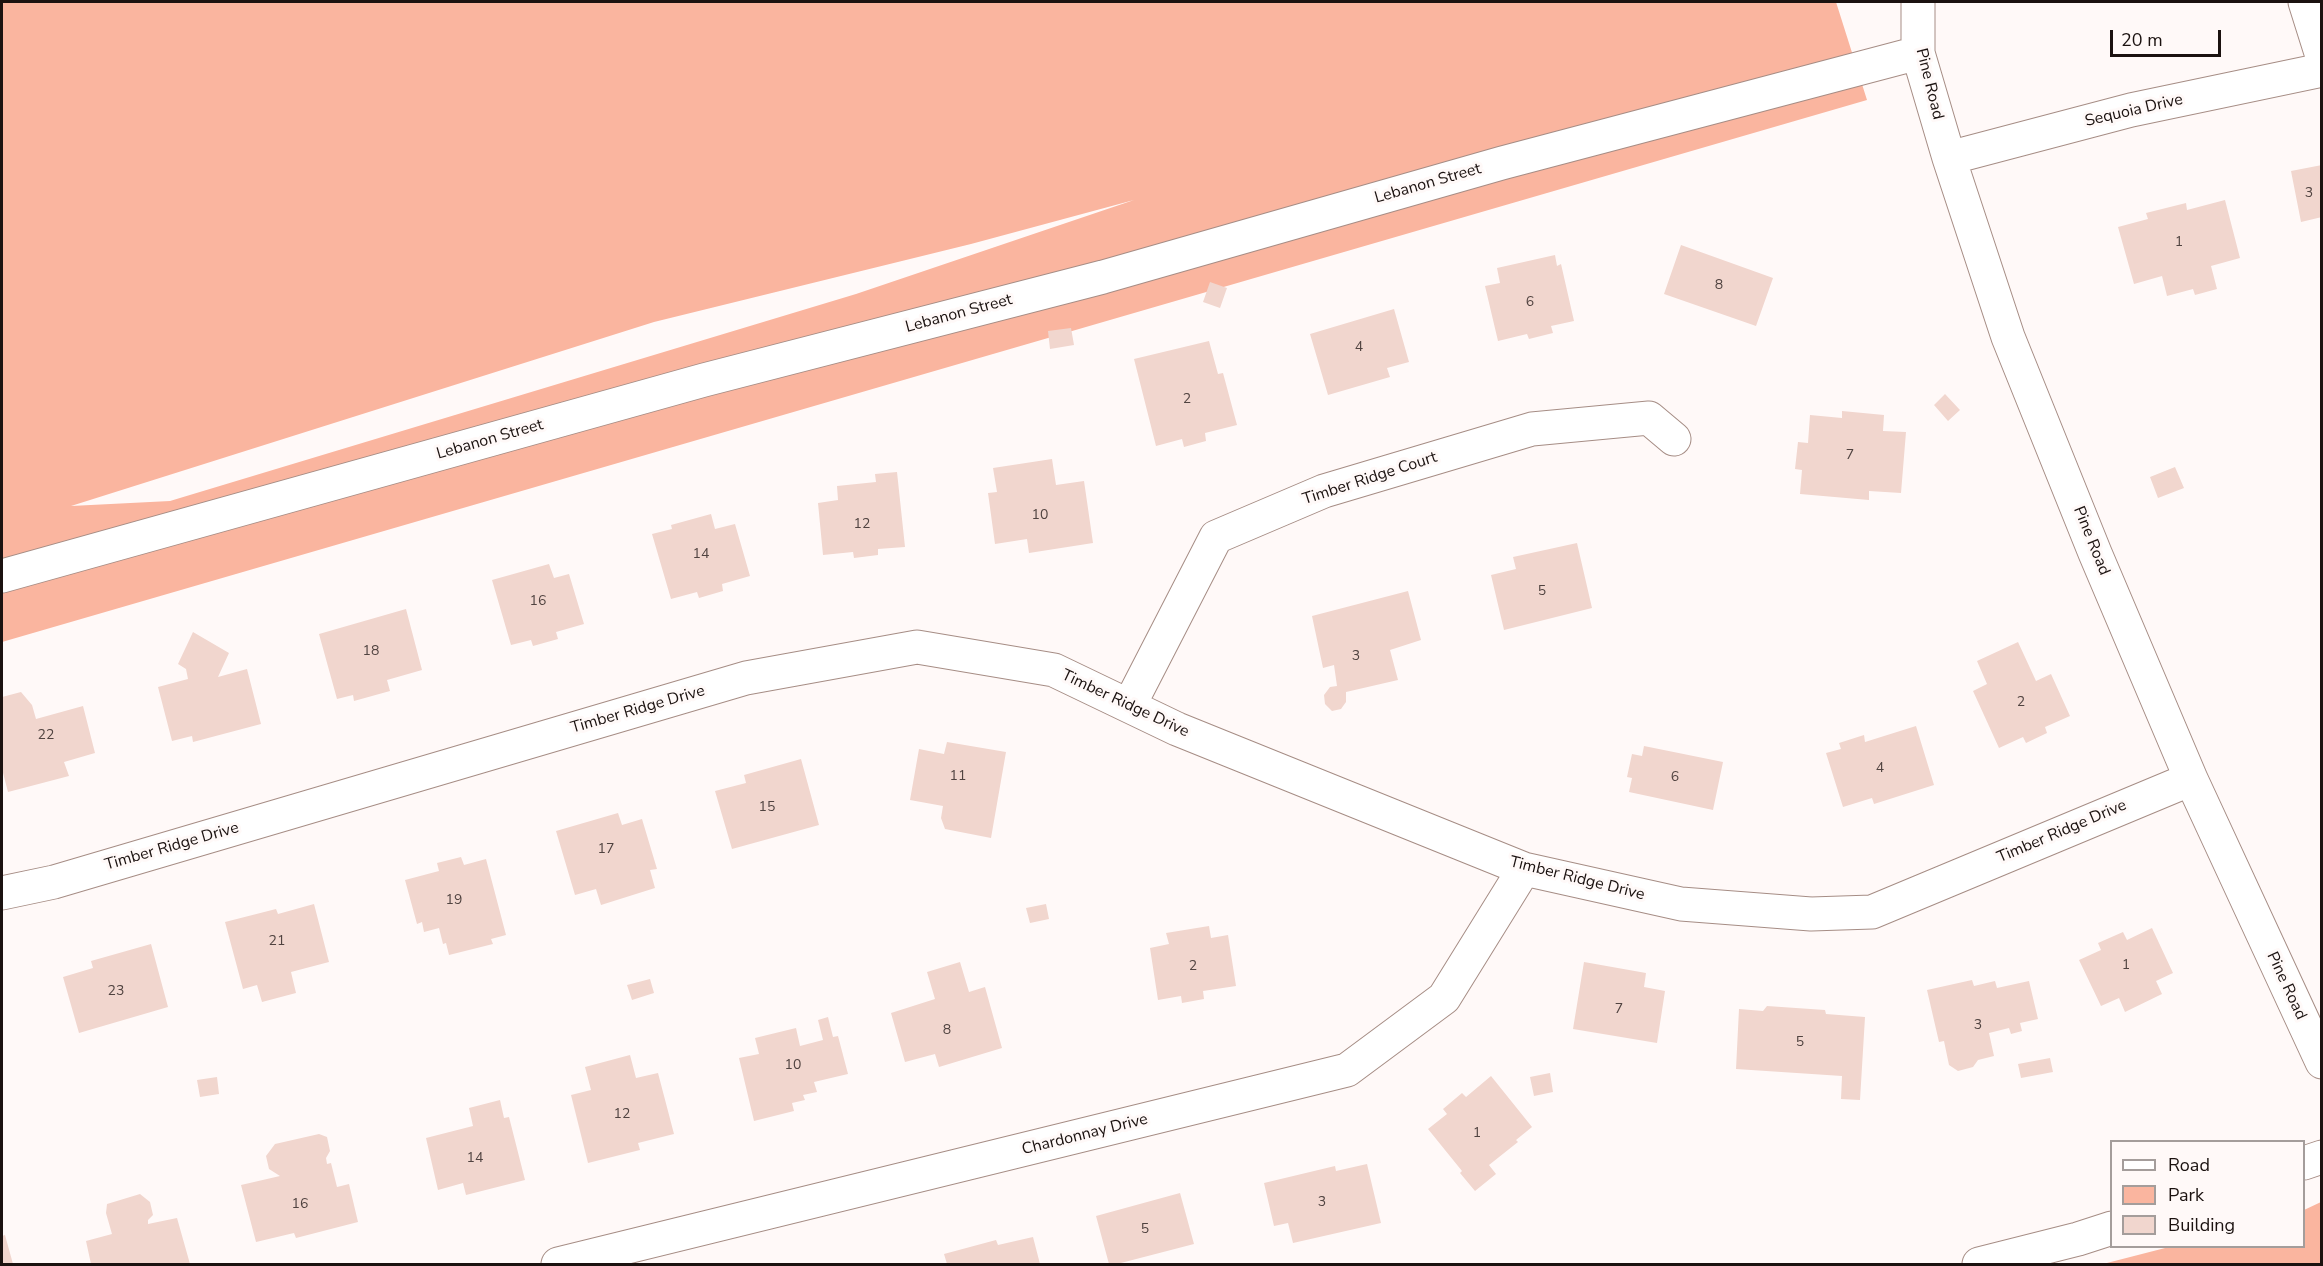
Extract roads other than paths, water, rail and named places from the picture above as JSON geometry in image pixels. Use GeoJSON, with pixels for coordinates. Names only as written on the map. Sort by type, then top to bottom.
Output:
{"type":"FeatureCollection","features":[{"type":"Feature","properties":{"kind":"street","name":"Pine Road"},"geometry":{"type":"LineString","coordinates":[[1917,2],[1918,53],[1949,158],[2008,337],[2096,553],[2192,778],[2322,1062]]}},
{"type":"Feature","properties":{"kind":"street"},"geometry":{"type":"LineString","coordinates":[[2305,2],[2322,56]]}},
{"type":"Feature","properties":{"kind":"street","name":"Lebanon Street"},"geometry":{"type":"LineString","coordinates":[[2,576],[693,383],[1103,277],[1502,163],[1918,53]]}},
{"type":"Feature","properties":{"kind":"street","name":"Sequoia Drive"},"geometry":{"type":"LineString","coordinates":[[1949,158],[2131,110],[2322,70]]}},
{"type":"Feature","properties":{"kind":"street","name":"Timber Ridge Court"},"geometry":{"type":"LineString","coordinates":[[1129,706],[1216,537],[1324,491],[1532,429],[1649,418],[1674,439]]}},
{"type":"Feature","properties":{"kind":"street","name":"Timber Ridge Drive"},"geometry":{"type":"LineString","coordinates":[[2,893],[54,882],[746,678],[917,647],[1054,670],[1177,729],[1524,868],[1681,904],[1811,914],[1872,912],[2192,778]]}},
{"type":"Feature","properties":{"kind":"street","name":"Chardonnay Drive"},"geometry":{"type":"LineString","coordinates":[[558,1264],[1347,1070],[1444,999],[1524,868]]}},
{"type":"Feature","properties":{"kind":"street"},"geometry":{"type":"LineString","coordinates":[[2305,1163],[2322,1156]]}},
{"type":"Feature","properties":{"kind":"street"},"geometry":{"type":"LineString","coordinates":[[1979,1264],[2110,1229]]}}]}
